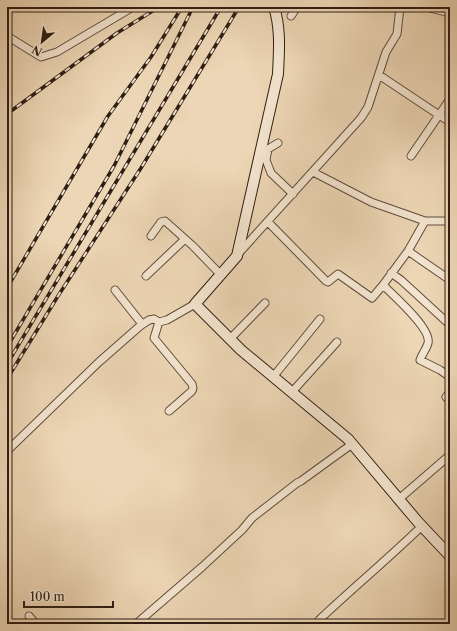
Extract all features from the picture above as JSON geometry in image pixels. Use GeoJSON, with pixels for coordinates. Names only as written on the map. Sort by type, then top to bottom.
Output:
{"type":"FeatureCollection","features":[{"type":"Feature","properties":{"kind":"street"},"geometry":{"type":"LineString","coordinates":[[7,36],[41,57],[58,52],[133,7]]}},
{"type":"Feature","properties":{"kind":"street"},"geometry":{"type":"LineString","coordinates":[[237,256],[278,74],[278,19],[274,7]]}},
{"type":"Feature","properties":{"kind":"street"},"geometry":{"type":"LineString","coordinates":[[291,16],[296,7]]}},
{"type":"Feature","properties":{"kind":"street"},"geometry":{"type":"LineString","coordinates":[[7,452],[99,362],[142,324],[154,319],[159,322],[167,320],[195,304],[220,274],[294,194],[361,118],[368,107],[386,52],[397,34],[400,7]]}},
{"type":"Feature","properties":{"kind":"street"},"geometry":{"type":"LineString","coordinates":[[426,7],[450,13]]}},
{"type":"Feature","properties":{"kind":"street"},"geometry":{"type":"LineString","coordinates":[[379,75],[450,122]]}},
{"type":"Feature","properties":{"kind":"street"},"geometry":{"type":"LineString","coordinates":[[411,156],[450,99]]}},
{"type":"Feature","properties":{"kind":"street"},"geometry":{"type":"LineString","coordinates":[[278,143],[268,149],[266,160],[272,173],[294,194]]}},
{"type":"Feature","properties":{"kind":"street"},"geometry":{"type":"LineString","coordinates":[[313,172],[371,202],[425,221],[450,220]]}},
{"type":"Feature","properties":{"kind":"street"},"geometry":{"type":"LineString","coordinates":[[151,236],[163,220],[185,239],[220,274]]}},
{"type":"Feature","properties":{"kind":"street"},"geometry":{"type":"LineString","coordinates":[[268,222],[326,281],[328,282],[338,274],[372,298],[408,251],[425,221]]}},
{"type":"Feature","properties":{"kind":"street"},"geometry":{"type":"LineString","coordinates":[[146,276],[185,239]]}},
{"type":"Feature","properties":{"kind":"street"},"geometry":{"type":"LineString","coordinates":[[408,251],[450,280]]}},
{"type":"Feature","properties":{"kind":"street"},"geometry":{"type":"LineString","coordinates":[[391,273],[401,280],[449,324]]}},
{"type":"Feature","properties":{"kind":"street"},"geometry":{"type":"LineString","coordinates":[[383,285],[421,324],[428,337],[428,343],[420,360],[450,377]]}},
{"type":"Feature","properties":{"kind":"street"},"geometry":{"type":"LineString","coordinates":[[115,290],[142,324]]}},
{"type":"Feature","properties":{"kind":"street"},"geometry":{"type":"LineString","coordinates":[[230,339],[265,302]]}},
{"type":"Feature","properties":{"kind":"street"},"geometry":{"type":"LineString","coordinates":[[195,304],[241,350],[348,439],[422,526],[450,556]]}},
{"type":"Feature","properties":{"kind":"street"},"geometry":{"type":"LineString","coordinates":[[273,377],[320,319]]}},
{"type":"Feature","properties":{"kind":"street"},"geometry":{"type":"LineString","coordinates":[[159,322],[154,336],[156,341],[193,384],[192,391],[169,411]]}},
{"type":"Feature","properties":{"kind":"street"},"geometry":{"type":"LineString","coordinates":[[292,392],[337,342]]}},
{"type":"Feature","properties":{"kind":"street"},"geometry":{"type":"LineString","coordinates":[[450,392],[446,397],[450,401]]}},
{"type":"Feature","properties":{"kind":"street"},"geometry":{"type":"LineString","coordinates":[[136,624],[202,567],[242,530],[252,518],[297,483],[302,481],[352,444]]}},
{"type":"Feature","properties":{"kind":"street"},"geometry":{"type":"LineString","coordinates":[[399,499],[450,455]]}},
{"type":"Feature","properties":{"kind":"street"},"geometry":{"type":"LineString","coordinates":[[320,620],[354,588],[385,562],[422,526]]}},
{"type":"Feature","properties":{"kind":"street"},"geometry":{"type":"LineString","coordinates":[[29,616],[36,624]]}},
{"type":"Feature","properties":{"kind":"railway"},"geometry":{"type":"LineString","coordinates":[[7,114],[117,33],[159,7]]}},
{"type":"Feature","properties":{"kind":"railway"},"geometry":{"type":"LineString","coordinates":[[7,288],[108,116],[151,57],[182,7]]}},
{"type":"Feature","properties":{"kind":"railway"},"geometry":{"type":"LineString","coordinates":[[7,347],[114,166],[193,7]]}},
{"type":"Feature","properties":{"kind":"railway"},"geometry":{"type":"LineString","coordinates":[[7,364],[221,7]]}},
{"type":"Feature","properties":{"kind":"railway"},"geometry":{"type":"LineString","coordinates":[[7,379],[58,296],[141,168],[239,7]]}}]}
